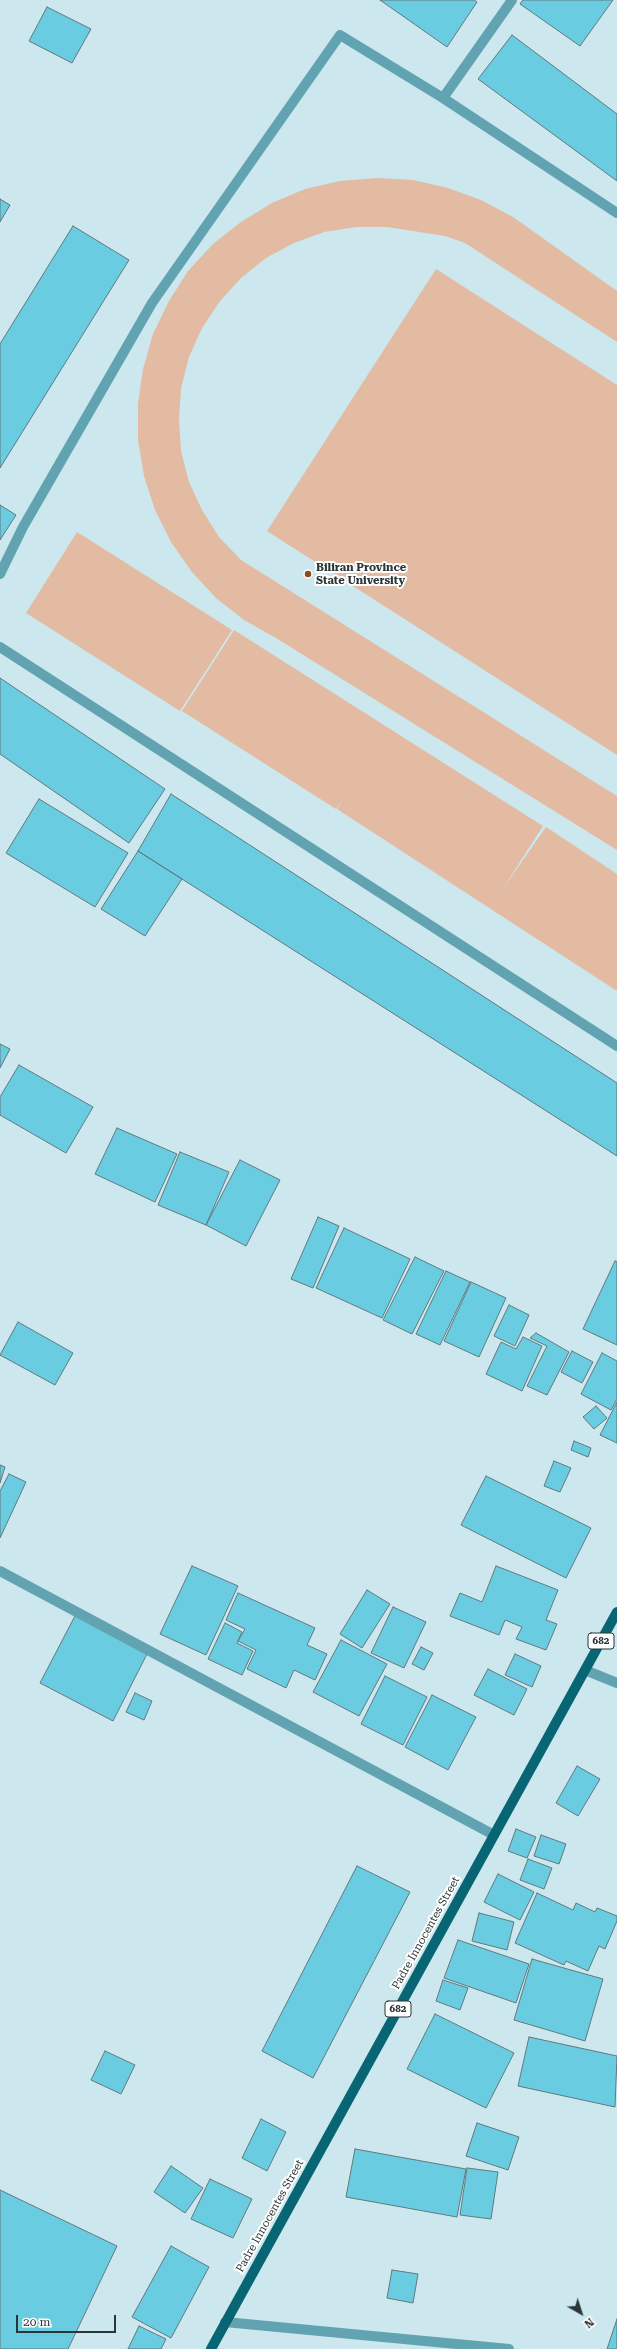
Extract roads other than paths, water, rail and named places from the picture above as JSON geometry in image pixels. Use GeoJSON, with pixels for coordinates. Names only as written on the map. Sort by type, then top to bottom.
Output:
{"type":"FeatureCollection","features":[{"type":"Feature","properties":{"kind":"main road","name":"Padre Innocentes Street"},"geometry":{"type":"LineString","coordinates":[[211,2349],[617,1612]]}},
{"type":"Feature","properties":{"kind":"street"},"geometry":{"type":"LineString","coordinates":[[443,98],[512,0]]}},
{"type":"Feature","properties":{"kind":"street"},"geometry":{"type":"LineString","coordinates":[[0,574],[23,528],[152,303],[340,35],[443,98],[617,213]]}},
{"type":"Feature","properties":{"kind":"street"},"geometry":{"type":"LineString","coordinates":[[0,646],[617,1046]]}},
{"type":"Feature","properties":{"kind":"street"},"geometry":{"type":"LineString","coordinates":[[0,1571],[494,1835]]}},
{"type":"Feature","properties":{"kind":"street"},"geometry":{"type":"LineString","coordinates":[[585,1670],[617,1683]]}},
{"type":"Feature","properties":{"kind":"street"},"geometry":{"type":"LineString","coordinates":[[225,2322],[509,2349]]}},
{"type":"Feature","properties":{"kind":"place","name":"Biliran Province State University"},"geometry":{"type":"Point","coordinates":[308,574]}}]}
